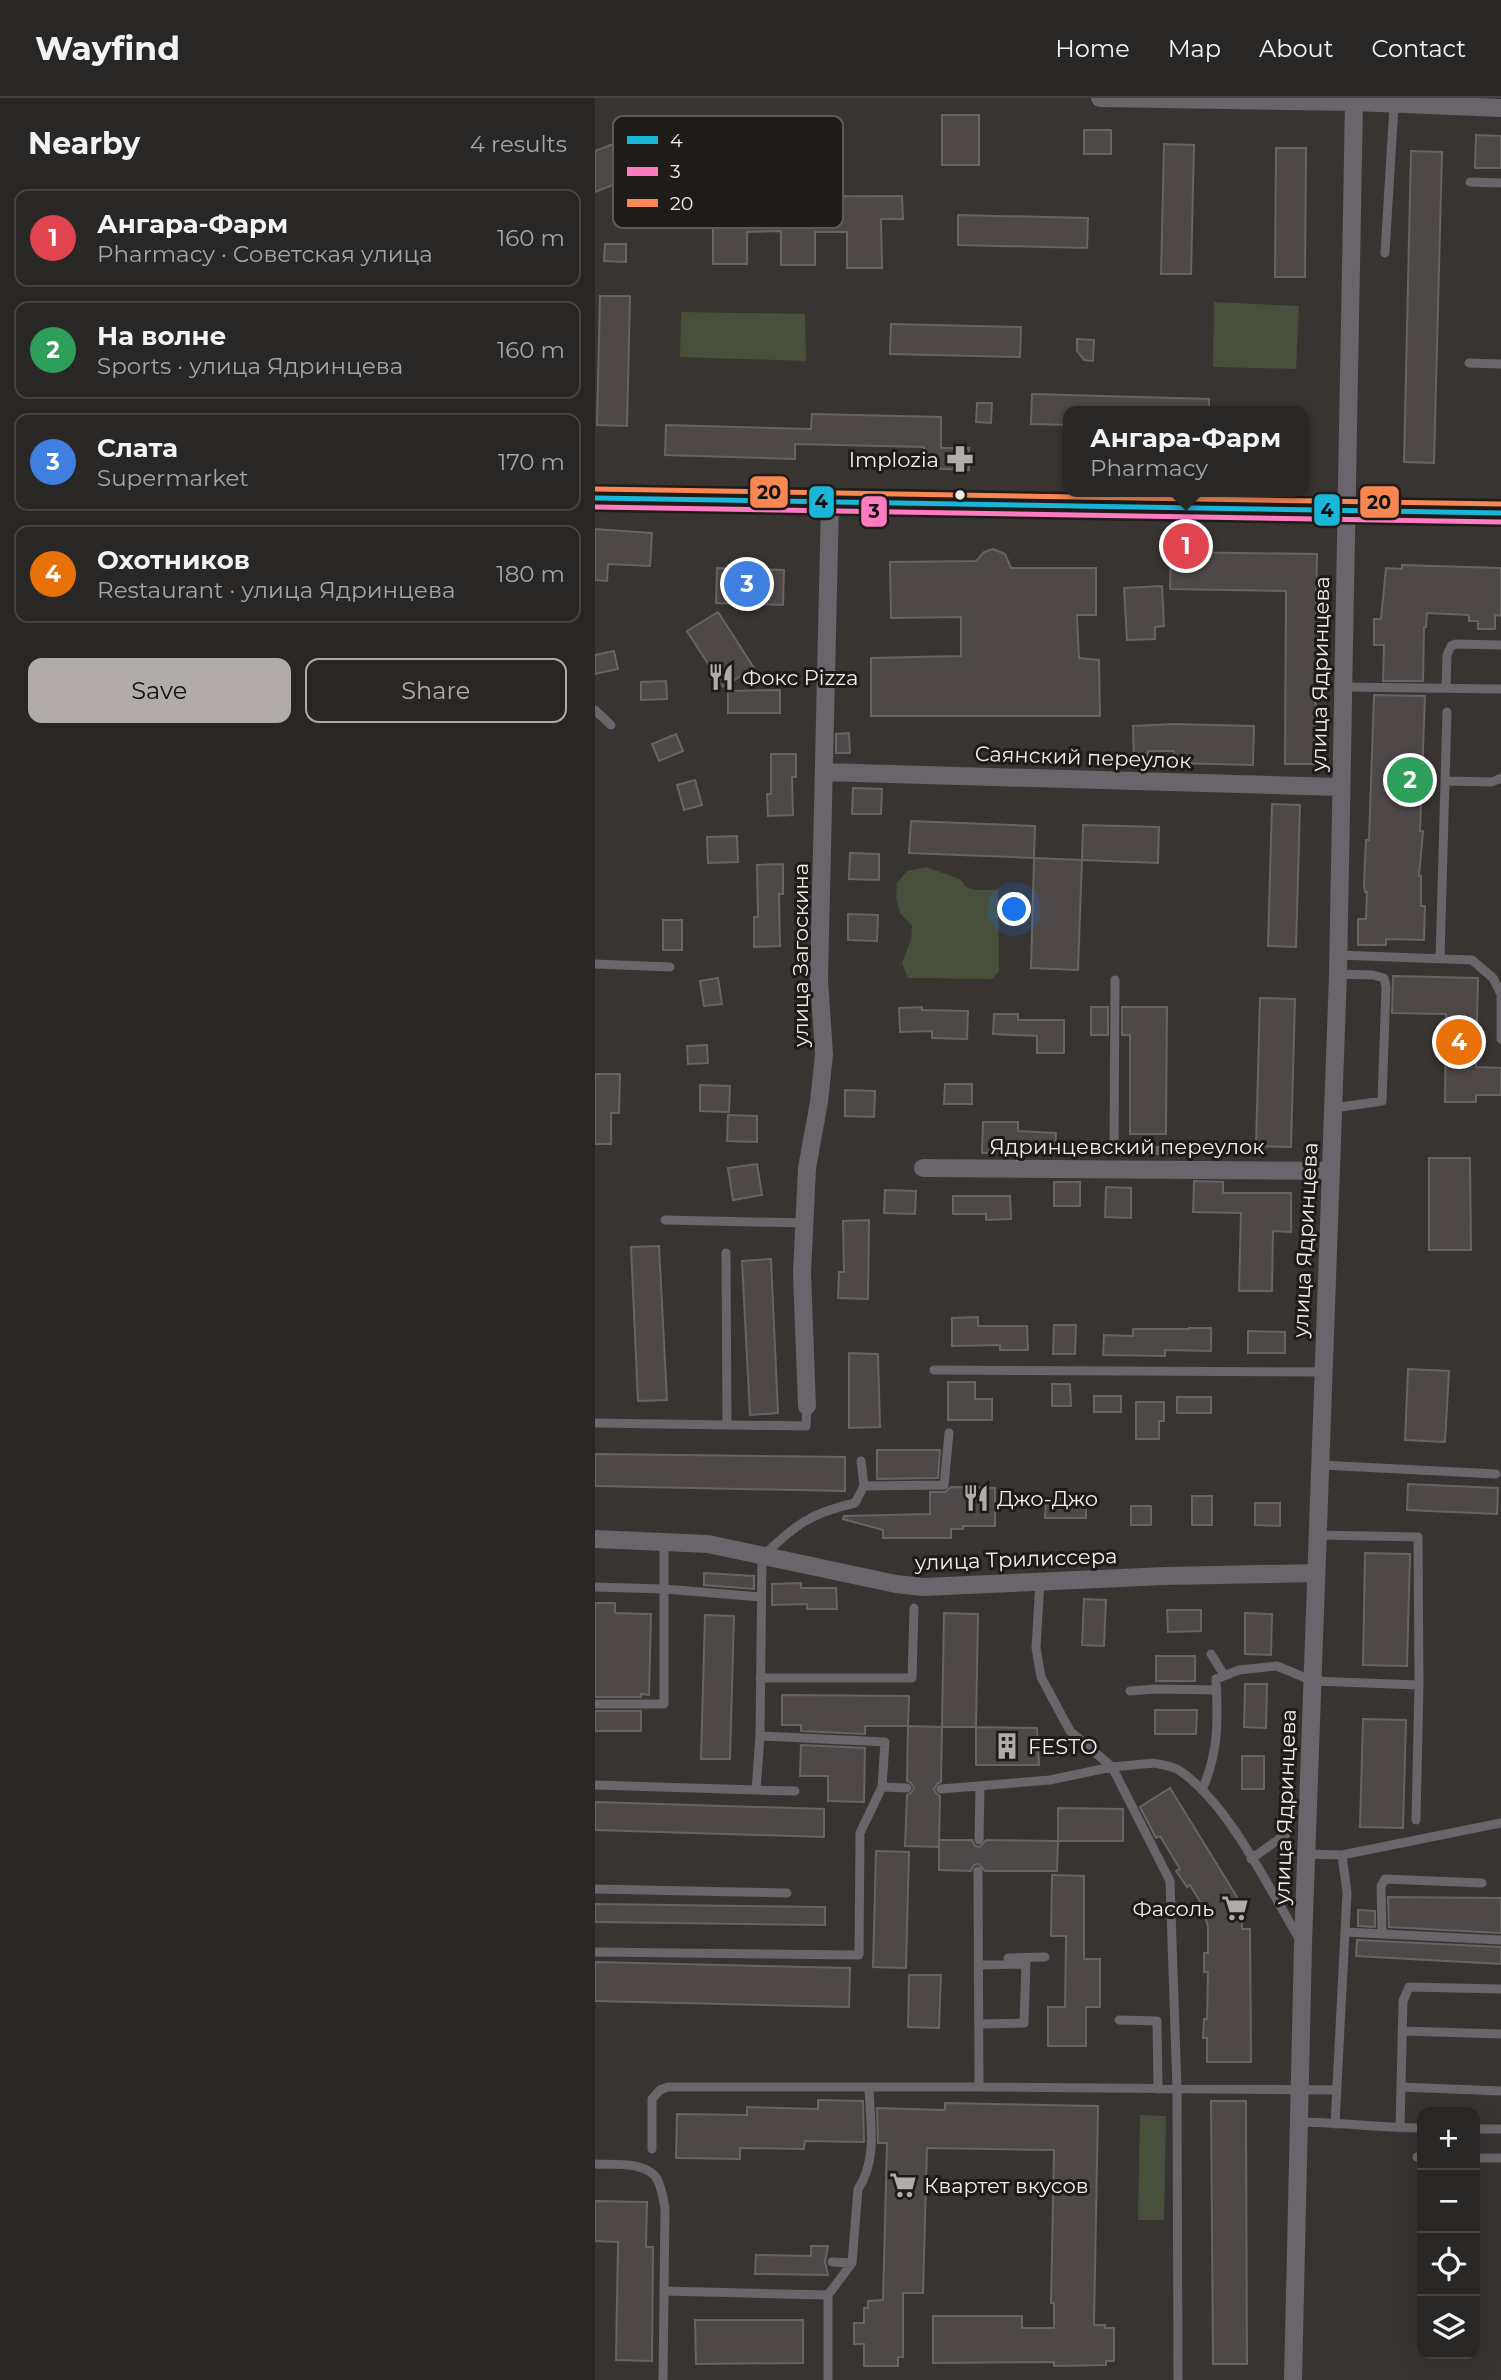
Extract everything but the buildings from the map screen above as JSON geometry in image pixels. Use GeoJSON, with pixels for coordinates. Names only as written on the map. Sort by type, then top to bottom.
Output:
{"type":"FeatureCollection","features":[{"type":"Feature","properties":{"kind":"main road"},"geometry":{"type":"LineString","coordinates":[[595,498],[1501,513]]}},
{"type":"Feature","properties":{"kind":"street"},"geometry":{"type":"LineString","coordinates":[[1100,98],[1354,102],[1501,108]]}},
{"type":"Feature","properties":{"kind":"street","name":"улица Ядринцева"},"geometry":{"type":"LineString","coordinates":[[1293,2380],[1298,2089],[1338,974],[1354,102]]}},
{"type":"Feature","properties":{"kind":"street","name":"улица Загоскина"},"geometry":{"type":"LineString","coordinates":[[807,1406],[802,1273],[807,1168],[819,1102],[824,1054],[820,979],[830,503]]}},
{"type":"Feature","properties":{"kind":"street","name":"Саянский переулок"},"geometry":{"type":"LineString","coordinates":[[824,772],[1340,787]]}},
{"type":"Feature","properties":{"kind":"street","name":"Ядринцевский переулок"},"geometry":{"type":"LineString","coordinates":[[923,1168],[1331,1171]]}},
{"type":"Feature","properties":{"kind":"street","name":"улица Трилиссера"},"geometry":{"type":"LineString","coordinates":[[595,1539],[708,1544],[896,1584],[923,1587],[1316,1573]]}},
{"type":"Feature","properties":{"kind":"lane"},"geometry":{"type":"LineString","coordinates":[[1385,253],[1394,105]]}},
{"type":"Feature","properties":{"kind":"lane"},"geometry":{"type":"LineString","coordinates":[[1470,182],[1501,183]]}},
{"type":"Feature","properties":{"kind":"lane"},"geometry":{"type":"LineString","coordinates":[[1469,363],[1501,364]]}},
{"type":"Feature","properties":{"kind":"lane"},"geometry":{"type":"LineString","coordinates":[[1446,688],[1447,655],[1451,646],[1501,645]]}},
{"type":"Feature","properties":{"kind":"lane"},"geometry":{"type":"LineString","coordinates":[[1342,687],[1501,690]]}},
{"type":"Feature","properties":{"kind":"lane"},"geometry":{"type":"LineString","coordinates":[[595,710],[611,725]]}},
{"type":"Feature","properties":{"kind":"lane"},"geometry":{"type":"LineString","coordinates":[[1440,957],[1447,712]]}},
{"type":"Feature","properties":{"kind":"lane"},"geometry":{"type":"LineString","coordinates":[[1445,781],[1492,782],[1501,778]]}},
{"type":"Feature","properties":{"kind":"lane"},"geometry":{"type":"LineString","coordinates":[[1338,955],[1472,960],[1493,978],[1501,994],[1501,1039]]}},
{"type":"Feature","properties":{"kind":"lane"},"geometry":{"type":"LineString","coordinates":[[595,964],[670,967]]}},
{"type":"Feature","properties":{"kind":"lane"},"geometry":{"type":"LineString","coordinates":[[1333,1108],[1383,1101],[1384,978],[1338,974]]}},
{"type":"Feature","properties":{"kind":"lane"},"geometry":{"type":"LineString","coordinates":[[1115,980],[1114,1151],[1196,1150]]}},
{"type":"Feature","properties":{"kind":"lane"},"geometry":{"type":"LineString","coordinates":[[665,1220],[804,1223]]}},
{"type":"Feature","properties":{"kind":"lane"},"geometry":{"type":"LineString","coordinates":[[726,1253],[727,1425]]}},
{"type":"Feature","properties":{"kind":"lane"},"geometry":{"type":"LineString","coordinates":[[934,1370],[1322,1372]]}},
{"type":"Feature","properties":{"kind":"lane"},"geometry":{"type":"LineString","coordinates":[[595,1423],[806,1426],[807,1406]]}},
{"type":"Feature","properties":{"kind":"lane"},"geometry":{"type":"LineString","coordinates":[[864,1486],[944,1485],[949,1433]]}},
{"type":"Feature","properties":{"kind":"lane"},"geometry":{"type":"LineString","coordinates":[[756,1790],[760,1736],[762,1557],[804,1520],[824,1510],[855,1503],[864,1486],[861,1461]]}},
{"type":"Feature","properties":{"kind":"lane"},"geometry":{"type":"LineString","coordinates":[[1321,1465],[1496,1474]]}},
{"type":"Feature","properties":{"kind":"lane"},"geometry":{"type":"LineString","coordinates":[[1318,1535],[1418,1537],[1416,1820]]}},
{"type":"Feature","properties":{"kind":"lane"},"geometry":{"type":"LineString","coordinates":[[595,1703],[664,1703],[664,1542]]}},
{"type":"Feature","properties":{"kind":"lane"},"geometry":{"type":"LineString","coordinates":[[1040,1582],[1036,1648],[1041,1677],[1070,1731],[1112,1767],[1170,1881],[1177,2089],[1178,2380]]}},
{"type":"Feature","properties":{"kind":"lane"},"geometry":{"type":"LineString","coordinates":[[595,1587],[664,1589],[761,1597]]}},
{"type":"Feature","properties":{"kind":"lane"},"geometry":{"type":"LineString","coordinates":[[760,1678],[912,1678],[914,1608]]}},
{"type":"Feature","properties":{"kind":"lane"},"geometry":{"type":"LineString","coordinates":[[1211,1654],[1224,1675]]}},
{"type":"Feature","properties":{"kind":"lane"},"geometry":{"type":"LineString","coordinates":[[1202,1790],[1210,1770],[1218,1732],[1216,1679],[1224,1675],[1238,1670],[1277,1666],[1313,1681],[1419,1685]]}},
{"type":"Feature","properties":{"kind":"lane"},"geometry":{"type":"LineString","coordinates":[[1131,1691],[1217,1690]]}},
{"type":"Feature","properties":{"kind":"lane"},"geometry":{"type":"LineString","coordinates":[[595,1952],[859,1955],[860,1833],[882,1787],[885,1742],[760,1736]]}},
{"type":"Feature","properties":{"kind":"lane"},"geometry":{"type":"LineString","coordinates":[[941,1789],[1050,1780],[1112,1767],[1154,1763],[1178,1769],[1202,1790],[1227,1818],[1303,1944]]}},
{"type":"Feature","properties":{"kind":"lane"},"geometry":{"type":"LineString","coordinates":[[595,1785],[795,1791]]}},
{"type":"Feature","properties":{"kind":"lane"},"geometry":{"type":"LineString","coordinates":[[978,1840],[979,1786]]}},
{"type":"Feature","properties":{"kind":"lane"},"geometry":{"type":"LineString","coordinates":[[882,1787],[907,1788]]}},
{"type":"Feature","properties":{"kind":"lane"},"geometry":{"type":"LineString","coordinates":[[1306,1854],[1342,1855],[1501,1823]]}},
{"type":"Feature","properties":{"kind":"lane"},"geometry":{"type":"LineString","coordinates":[[1251,1859],[1286,1834]]}},
{"type":"Feature","properties":{"kind":"lane"},"geometry":{"type":"LineString","coordinates":[[1335,2124],[1347,1893],[1342,1855]]}},
{"type":"Feature","properties":{"kind":"lane"},"geometry":{"type":"LineString","coordinates":[[978,1871],[978,2087]]}},
{"type":"Feature","properties":{"kind":"lane"},"geometry":{"type":"LineString","coordinates":[[1382,1934],[1381,1886],[1385,1880],[1482,1883]]}},
{"type":"Feature","properties":{"kind":"lane"},"geometry":{"type":"LineString","coordinates":[[595,1889],[787,1894]]}},
{"type":"Feature","properties":{"kind":"lane"},"geometry":{"type":"LineString","coordinates":[[1345,1932],[1501,1940]]}},
{"type":"Feature","properties":{"kind":"lane"},"geometry":{"type":"LineString","coordinates":[[978,1962],[1045,1957]]}},
{"type":"Feature","properties":{"kind":"lane"},"geometry":{"type":"LineString","coordinates":[[978,1962],[1026,1964],[1024,2023],[978,2024]]}},
{"type":"Feature","properties":{"kind":"lane"},"geometry":{"type":"LineString","coordinates":[[1400,2128],[1403,2001],[1409,1987],[1501,1989]]}},
{"type":"Feature","properties":{"kind":"lane"},"geometry":{"type":"LineString","coordinates":[[1119,2020],[1157,2021],[1158,2089]]}},
{"type":"Feature","properties":{"kind":"lane"},"geometry":{"type":"LineString","coordinates":[[1402,2031],[1501,2034]]}},
{"type":"Feature","properties":{"kind":"lane"},"geometry":{"type":"LineString","coordinates":[[652,2149],[652,2099],[655,2093],[668,2087],[1336,2090]]}},
{"type":"Feature","properties":{"kind":"lane"},"geometry":{"type":"LineString","coordinates":[[828,2380],[828,2295],[852,2263],[858,2189],[871,2158],[869,2087]]}},
{"type":"Feature","properties":{"kind":"lane"},"geometry":{"type":"LineString","coordinates":[[1401,2087],[1501,2091]]}},
{"type":"Feature","properties":{"kind":"lane"},"geometry":{"type":"LineString","coordinates":[[1297,2122],[1417,2129]]}},
{"type":"Feature","properties":{"kind":"lane"},"geometry":{"type":"LineString","coordinates":[[1480,2129],[1501,2129]]}},
{"type":"Feature","properties":{"kind":"lane"},"geometry":{"type":"LineString","coordinates":[[1480,2158],[1501,2158]]}},
{"type":"Feature","properties":{"kind":"lane"},"geometry":{"type":"LineString","coordinates":[[595,2164],[629,2165],[655,2176],[665,2208],[663,2380]]}},
{"type":"Feature","properties":{"kind":"lane"},"geometry":{"type":"LineString","coordinates":[[832,2262],[852,2263]]}},
{"type":"Feature","properties":{"kind":"lane"},"geometry":{"type":"LineString","coordinates":[[664,2291],[828,2295]]}},
{"type":"Feature","properties":{"kind":"green space"},"geometry":{"type":"Polygon","coordinates":[[[1214,302],[1299,306],[1296,369],[1213,367],[1214,302]]]}},
{"type":"Feature","properties":{"kind":"green space"},"geometry":{"type":"Polygon","coordinates":[[[681,312],[805,314],[806,361],[680,357],[681,312]]]}},
{"type":"Feature","properties":{"kind":"green space"},"geometry":{"type":"Polygon","coordinates":[[[926,867],[960,879],[966,887],[998,890],[999,971],[992,979],[908,978],[902,963],[911,939],[912,926],[900,913],[896,899],[897,883],[907,871],[926,867]]]}},
{"type":"Feature","properties":{"kind":"green space"},"geometry":{"type":"Polygon","coordinates":[[[1140,2115],[1166,2116],[1164,2220],[1138,2220],[1140,2115]]]}},
{"type":"Feature","properties":{"kind":"transit line","name":"20"},"geometry":{"type":"LineString","coordinates":[[595,489],[1063,497]]}},
{"type":"Feature","properties":{"kind":"transit line","name":"20"},"geometry":{"type":"LineString","coordinates":[[1078,497],[1501,504]]}},
{"type":"Feature","properties":{"kind":"transit line","name":"4"},"geometry":{"type":"LineString","coordinates":[[595,498],[1501,513]]}},
{"type":"Feature","properties":{"kind":"transit line","name":"3"},"geometry":{"type":"LineString","coordinates":[[595,507],[1501,522]]}},
{"type":"Feature","properties":{"kind":"place","name":"Implozia"},"geometry":{"type":"Point","coordinates":[960,459]}},
{"type":"Feature","properties":{"kind":"place","name":"Ангара-Фарм"},"geometry":{"type":"Point","coordinates":[1186,546]}},
{"type":"Feature","properties":{"kind":"place","name":"Слата"},"geometry":{"type":"Point","coordinates":[747,584]}},
{"type":"Feature","properties":{"kind":"place","name":"Фокс Pizza"},"geometry":{"type":"Point","coordinates":[721,677]}},
{"type":"Feature","properties":{"kind":"place","name":"На волне"},"geometry":{"type":"Point","coordinates":[1410,780]}},
{"type":"Feature","properties":{"kind":"place","name":"Охотников"},"geometry":{"type":"Point","coordinates":[1459,1042]}},
{"type":"Feature","properties":{"kind":"place","name":"Джо-Джо"},"geometry":{"type":"Point","coordinates":[976,1498]}},
{"type":"Feature","properties":{"kind":"place","name":"FESTO"},"geometry":{"type":"Point","coordinates":[1007,1746]}},
{"type":"Feature","properties":{"kind":"place","name":"Фасоль"},"geometry":{"type":"Point","coordinates":[1235,1908]}},
{"type":"Feature","properties":{"kind":"place","name":"Квартет вкусов"},"geometry":{"type":"Point","coordinates":[903,2185]}}]}
